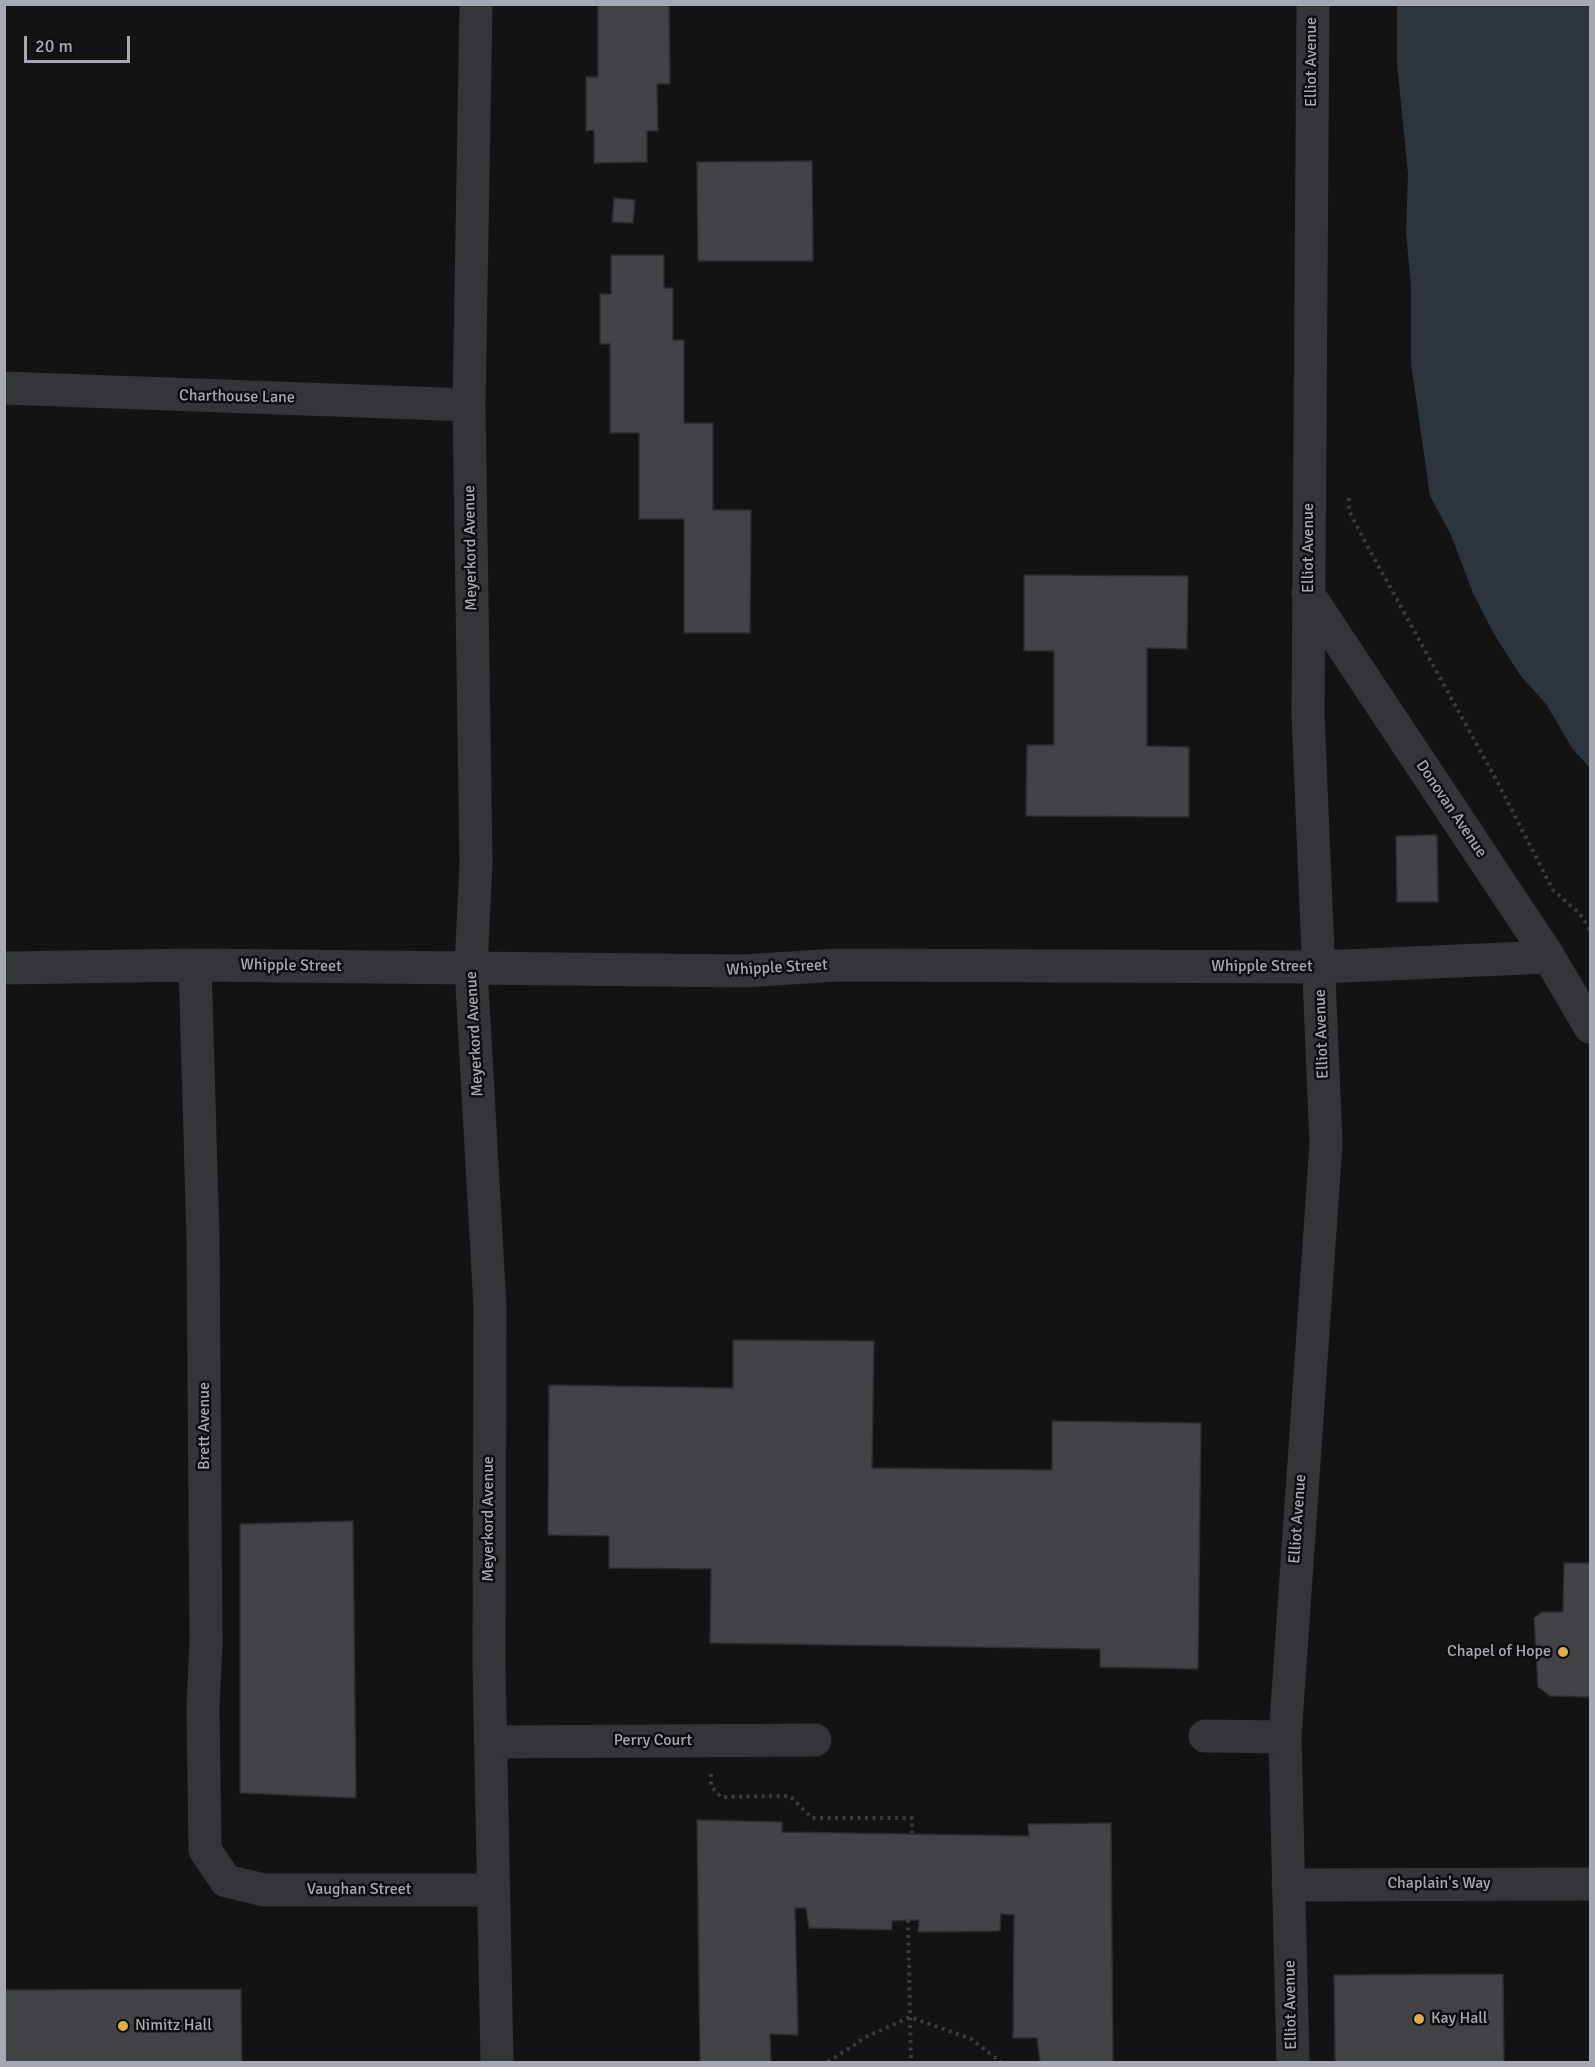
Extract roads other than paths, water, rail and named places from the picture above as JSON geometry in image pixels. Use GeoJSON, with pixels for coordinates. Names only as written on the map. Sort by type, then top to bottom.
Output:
{"type":"FeatureCollection","features":[{"type":"Feature","properties":{"kind":"street","name":"Meyerkord Avenue"},"geometry":{"type":"LineString","coordinates":[[476,4],[469,405],[476,863],[471,968],[490,1307],[489,1663],[497,2062]]}},
{"type":"Feature","properties":{"kind":"street","name":"Elliot Avenue"},"geometry":{"type":"LineString","coordinates":[[1293,2062],[1285,1737],[1288,1654],[1326,1144],[1308,714],[1313,4]]}},
{"type":"Feature","properties":{"kind":"street","name":"Charthouse Lane"},"geometry":{"type":"LineString","coordinates":[[4,388],[469,405]]}},
{"type":"Feature","properties":{"kind":"street","name":"Donovan Avenue"},"geometry":{"type":"LineString","coordinates":[[1308,594],[1549,957],[1590,1027]]}},
{"type":"Feature","properties":{"kind":"street","name":"Whipple Street"},"geometry":{"type":"LineString","coordinates":[[4,968],[195,965],[744,971],[837,965],[1320,967],[1549,957]]}},
{"type":"Feature","properties":{"kind":"street","name":"Brett Avenue"},"geometry":{"type":"LineString","coordinates":[[195,965],[203,1262],[205,1850],[226,1881]]}},
{"type":"Feature","properties":{"kind":"street"},"geometry":{"type":"LineString","coordinates":[[1205,1736],[1285,1737]]}},
{"type":"Feature","properties":{"kind":"street","name":"Perry Court"},"geometry":{"type":"LineString","coordinates":[[492,1742],[815,1740]]}},
{"type":"Feature","properties":{"kind":"street","name":"Vaughan Street"},"geometry":{"type":"LineString","coordinates":[[226,1881],[264,1890],[494,1890]]}},
{"type":"Feature","properties":{"kind":"street","name":"Chaplain's Way"},"geometry":{"type":"LineString","coordinates":[[1288,1885],[1590,1884]]}},
{"type":"Feature","properties":{"kind":"place","name":"Chapel of Hope"},"geometry":{"type":"Point","coordinates":[1563,1652]}},
{"type":"Feature","properties":{"kind":"place","name":"Kay Hall"},"geometry":{"type":"Point","coordinates":[1419,2019]}},
{"type":"Feature","properties":{"kind":"place","name":"Nimitz Hall"},"geometry":{"type":"Point","coordinates":[123,2026]}}]}
